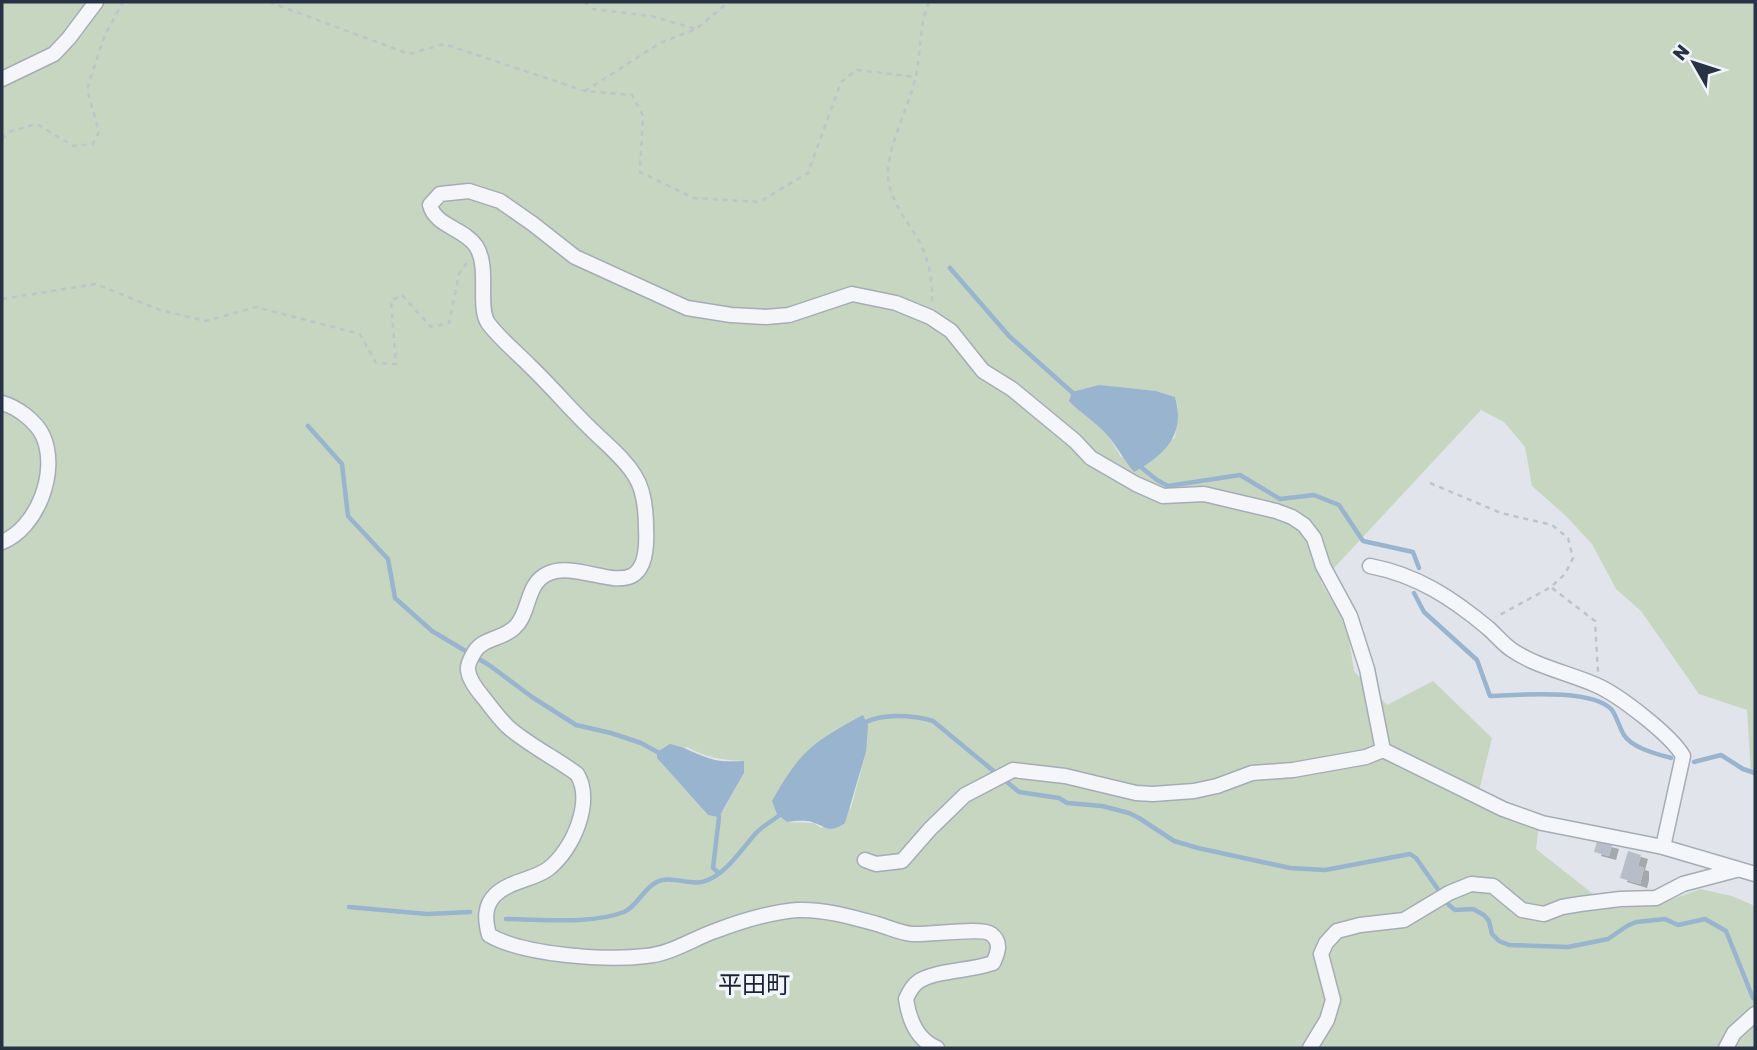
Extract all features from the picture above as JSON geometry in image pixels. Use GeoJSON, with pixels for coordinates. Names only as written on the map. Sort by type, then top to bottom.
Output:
{"type":"FeatureCollection","features":[{"type":"Feature","properties":{"kind":"street"},"geometry":{"type":"LineString","coordinates":[[2,79],[54,54],[96,2]]}},
{"type":"Feature","properties":{"kind":"street"},"geometry":{"type":"LineString","coordinates":[[937,1048],[930,1045],[914,1027],[906,999],[919,981],[993,963],[998,952],[998,942],[991,934],[979,930],[910,934],[821,911],[798,910],[725,928],[687,945],[648,956],[575,955],[521,947],[501,942],[489,935],[486,908],[496,894],[550,868],[574,835],[580,821],[584,785],[578,774],[508,727],[475,688],[468,673],[468,665],[483,643],[508,634],[519,624],[538,580],[549,573],[591,574],[618,579],[632,576],[641,565],[647,529],[637,478],[621,457],[590,429],[486,320],[484,274],[477,247],[464,233],[440,220],[432,212],[430,205],[440,194],[469,191],[499,201],[575,257],[687,308],[731,315],[789,315],[852,294],[897,303],[930,317],[951,331],[983,371],[1012,389],[1075,441],[1091,458],[1113,471],[1163,496],[1204,494],[1276,511],[1304,525],[1314,538],[1323,566],[1350,616],[1367,669],[1383,750]]}},
{"type":"Feature","properties":{"kind":"street"},"geometry":{"type":"LineString","coordinates":[[2,403],[22,413],[34,424],[43,436],[47,454],[46,477],[36,509],[26,525],[12,538],[2,542]]}},
{"type":"Feature","properties":{"kind":"street"},"geometry":{"type":"LineString","coordinates":[[1370,566],[1414,578],[1428,585],[1513,650],[1554,671],[1599,686],[1677,745],[1683,756],[1663,847]]}},
{"type":"Feature","properties":{"kind":"street"},"geometry":{"type":"LineString","coordinates":[[864,860],[876,864],[902,861],[965,795],[1013,771],[1065,776],[1136,793],[1153,794],[1194,791],[1252,774],[1366,757],[1383,750],[1503,809],[1542,823],[1663,847],[1755,874]]}},
{"type":"Feature","properties":{"kind":"street"},"geometry":{"type":"LineString","coordinates":[[1310,1048],[1327,1020],[1333,1000],[1321,954],[1326,943],[1337,931],[1360,925],[1404,920],[1442,897],[1471,884],[1493,886],[1522,910],[1544,914],[1562,906],[1656,898],[1683,884],[1736,870]]}},
{"type":"Feature","properties":{"kind":"street"},"geometry":{"type":"LineString","coordinates":[[1726,1048],[1734,1033],[1755,1014]]}},
{"type":"Feature","properties":{"kind":"path"},"geometry":{"type":"LineString","coordinates":[[2,139],[12,131],[37,124],[73,146],[93,144],[99,132],[87,89],[104,37],[123,2]]}},
{"type":"Feature","properties":{"kind":"path"},"geometry":{"type":"LineString","coordinates":[[269,2],[409,54],[444,44],[585,91],[632,95],[643,116],[640,172],[694,198],[759,202],[808,173],[841,82],[857,70],[916,77]]}},
{"type":"Feature","properties":{"kind":"path"},"geometry":{"type":"LineString","coordinates":[[584,2],[593,9],[651,16],[696,29]]}},
{"type":"Feature","properties":{"kind":"path"},"geometry":{"type":"LineString","coordinates":[[585,91],[660,43],[696,29],[729,2]]}},
{"type":"Feature","properties":{"kind":"path"},"geometry":{"type":"LineString","coordinates":[[929,2],[925,12],[916,77],[896,138],[888,181],[895,203],[920,242],[928,265],[932,301],[930,317]]}},
{"type":"Feature","properties":{"kind":"path"},"geometry":{"type":"LineString","coordinates":[[2,299],[96,284],[160,310],[206,321],[257,307],[360,334],[376,363],[396,364],[391,301],[402,295],[431,327],[449,323],[459,274],[477,247]]}},
{"type":"Feature","properties":{"kind":"path"},"geometry":{"type":"LineString","coordinates":[[1430,483],[1501,513],[1552,525],[1568,538],[1573,558],[1565,574],[1551,587],[1499,614],[1486,627]]}},
{"type":"Feature","properties":{"kind":"path"},"geometry":{"type":"LineString","coordinates":[[1551,587],[1595,621],[1599,686]]}},
{"type":"Feature","properties":{"kind":"green space"},"geometry":{"type":"Polygon","coordinates":[[[2,2],[1755,2],[1755,777],[1751,774],[1747,710],[1699,694],[1641,611],[1616,589],[1592,544],[1532,486],[1525,447],[1504,422],[1481,410],[1321,582],[1347,626],[1354,671],[1387,705],[1433,681],[1492,738],[1479,791],[1540,818],[1536,849],[1611,908],[1654,906],[1700,889],[1732,896],[1755,906],[1755,1048],[2,1048],[2,2]],[[1118,388],[1070,401],[1104,431],[1121,457],[1175,438],[1178,407],[1175,397],[1156,391],[1118,388]],[[687,747],[657,758],[708,815],[723,811],[744,773],[744,761],[715,758],[687,747]],[[866,752],[786,822],[814,823],[821,828],[851,808],[866,752]]]}},
{"type":"Feature","properties":{"kind":"water"},"geometry":{"type":"Polygon","coordinates":[[[1099,385],[1156,391],[1175,397],[1178,422],[1175,433],[1163,451],[1134,472],[1107,435],[1069,401],[1072,392],[1099,385]]]}},
{"type":"Feature","properties":{"kind":"water"},"geometry":{"type":"Polygon","coordinates":[[[863,715],[868,726],[866,752],[845,823],[831,829],[809,821],[787,822],[777,814],[772,801],[791,770],[809,749],[863,715]]]}},
{"type":"Feature","properties":{"kind":"water"},"geometry":{"type":"Polygon","coordinates":[[[670,744],[715,760],[744,761],[744,773],[719,817],[708,815],[657,758],[657,752],[670,744]]]}},
{"type":"Feature","properties":{"kind":"building"},"geometry":{"type":"Polygon","coordinates":[[[1597,841],[1612,845],[1609,856],[1594,852],[1597,841]]]}},
{"type":"Feature","properties":{"kind":"building"},"geometry":{"type":"Polygon","coordinates":[[[1628,851],[1641,855],[1638,866],[1644,868],[1640,884],[1620,878],[1628,851]]]}},
{"type":"Feature","properties":{"kind":"waterway"},"geometry":{"type":"LineString","coordinates":[[950,268],[1009,336],[1074,394]]}},
{"type":"Feature","properties":{"kind":"waterway"},"geometry":{"type":"LineString","coordinates":[[308,426],[342,464],[348,516],[388,559],[395,598],[432,631],[489,665],[576,725],[641,743],[661,754]]}},
{"type":"Feature","properties":{"kind":"waterway"},"geometry":{"type":"LineString","coordinates":[[1140,462],[1142,468],[1168,486],[1240,475],[1280,499],[1314,495],[1339,505],[1363,541],[1413,552],[1419,568]]}},
{"type":"Feature","properties":{"kind":"waterway"},"geometry":{"type":"LineString","coordinates":[[1414,593],[1424,612],[1477,660],[1490,696],[1554,694],[1588,698],[1612,710],[1622,732],[1633,744],[1671,758]]}},
{"type":"Feature","properties":{"kind":"waterway"},"geometry":{"type":"LineString","coordinates":[[864,723],[898,716],[933,721],[1019,792],[1129,813],[1174,841],[1198,848],[1290,868],[1325,870],[1410,854],[1416,858],[1449,905],[1455,910],[1473,909],[1484,915],[1489,921],[1492,934],[1509,945],[1568,947],[1608,939],[1636,922],[1665,919],[1678,925],[1705,919],[1726,931],[1753,998]]}},
{"type":"Feature","properties":{"kind":"waterway"},"geometry":{"type":"LineString","coordinates":[[1694,762],[1721,755],[1755,773]]}},
{"type":"Feature","properties":{"kind":"waterway"},"geometry":{"type":"LineString","coordinates":[[717,812],[719,817],[713,868],[719,873]]}},
{"type":"Feature","properties":{"kind":"waterway"},"geometry":{"type":"LineString","coordinates":[[506,919],[596,919],[628,910],[660,880],[696,883],[710,879],[726,868],[757,832],[783,812]]}},
{"type":"Feature","properties":{"kind":"waterway"},"geometry":{"type":"LineString","coordinates":[[349,907],[427,914],[470,912]]}},
{"type":"Feature","properties":{"kind":"district","name":"平田町"},"geometry":{"type":"Point","coordinates":[754,985]}}]}
